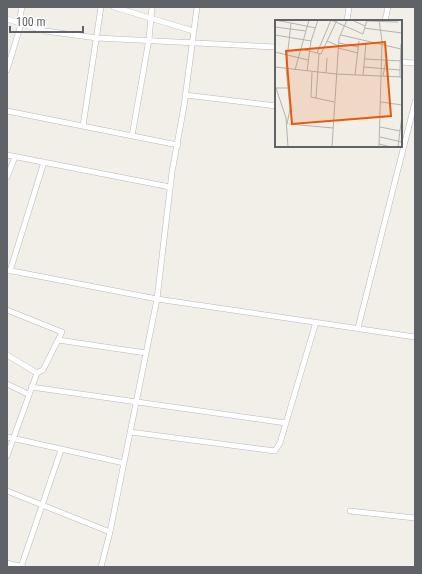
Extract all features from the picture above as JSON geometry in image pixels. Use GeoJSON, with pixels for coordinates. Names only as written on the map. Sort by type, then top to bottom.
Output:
{"type":"FeatureCollection","features":[{"type":"Feature","properties":{"kind":"street"},"geometry":{"type":"LineString","coordinates":[[7,70],[21,24],[20,17],[22,7]]}},
{"type":"Feature","properties":{"kind":"street"},"geometry":{"type":"LineString","coordinates":[[82,126],[101,7]]}},
{"type":"Feature","properties":{"kind":"street"},"geometry":{"type":"LineString","coordinates":[[114,7],[193,31]]}},
{"type":"Feature","properties":{"kind":"street"},"geometry":{"type":"LineString","coordinates":[[132,136],[149,39],[152,7]]}},
{"type":"Feature","properties":{"kind":"street"},"geometry":{"type":"LineString","coordinates":[[101,567],[110,532],[157,299],[170,187],[178,145],[197,7]]}},
{"type":"Feature","properties":{"kind":"street"},"geometry":{"type":"LineString","coordinates":[[346,20],[349,7]]}},
{"type":"Feature","properties":{"kind":"street"},"geometry":{"type":"LineString","coordinates":[[385,20],[388,7]]}},
{"type":"Feature","properties":{"kind":"street"},"geometry":{"type":"LineString","coordinates":[[7,19],[45,31],[97,38],[149,39],[275,46]]}},
{"type":"Feature","properties":{"kind":"street"},"geometry":{"type":"LineString","coordinates":[[402,62],[415,64]]}},
{"type":"Feature","properties":{"kind":"street"},"geometry":{"type":"LineString","coordinates":[[185,95],[275,106]]}},
{"type":"Feature","properties":{"kind":"street"},"geometry":{"type":"LineString","coordinates":[[358,328],[415,102]]}},
{"type":"Feature","properties":{"kind":"street"},"geometry":{"type":"LineString","coordinates":[[7,111],[178,145]]}},
{"type":"Feature","properties":{"kind":"street"},"geometry":{"type":"LineString","coordinates":[[7,155],[170,187]]}},
{"type":"Feature","properties":{"kind":"street"},"geometry":{"type":"LineString","coordinates":[[7,178],[15,157]]}},
{"type":"Feature","properties":{"kind":"street"},"geometry":{"type":"LineString","coordinates":[[44,162],[8,270],[157,299],[415,337]]}},
{"type":"Feature","properties":{"kind":"street"},"geometry":{"type":"LineString","coordinates":[[7,310],[62,332],[43,370],[37,373],[31,386],[10,438],[7,456]]}},
{"type":"Feature","properties":{"kind":"street"},"geometry":{"type":"LineString","coordinates":[[130,432],[275,451],[286,423],[316,322]]}},
{"type":"Feature","properties":{"kind":"street"},"geometry":{"type":"LineString","coordinates":[[58,340],[146,353]]}},
{"type":"Feature","properties":{"kind":"street"},"geometry":{"type":"LineString","coordinates":[[7,355],[37,373]]}},
{"type":"Feature","properties":{"kind":"street"},"geometry":{"type":"LineString","coordinates":[[7,384],[28,394]]}},
{"type":"Feature","properties":{"kind":"street"},"geometry":{"type":"LineString","coordinates":[[31,386],[286,423]]}},
{"type":"Feature","properties":{"kind":"street"},"geometry":{"type":"LineString","coordinates":[[10,438],[124,463]]}},
{"type":"Feature","properties":{"kind":"street"},"geometry":{"type":"LineString","coordinates":[[7,563],[21,567],[61,450]]}},
{"type":"Feature","properties":{"kind":"street"},"geometry":{"type":"LineString","coordinates":[[7,491],[110,532]]}},
{"type":"Feature","properties":{"kind":"street"},"geometry":{"type":"LineString","coordinates":[[350,511],[415,518]]}}]}
